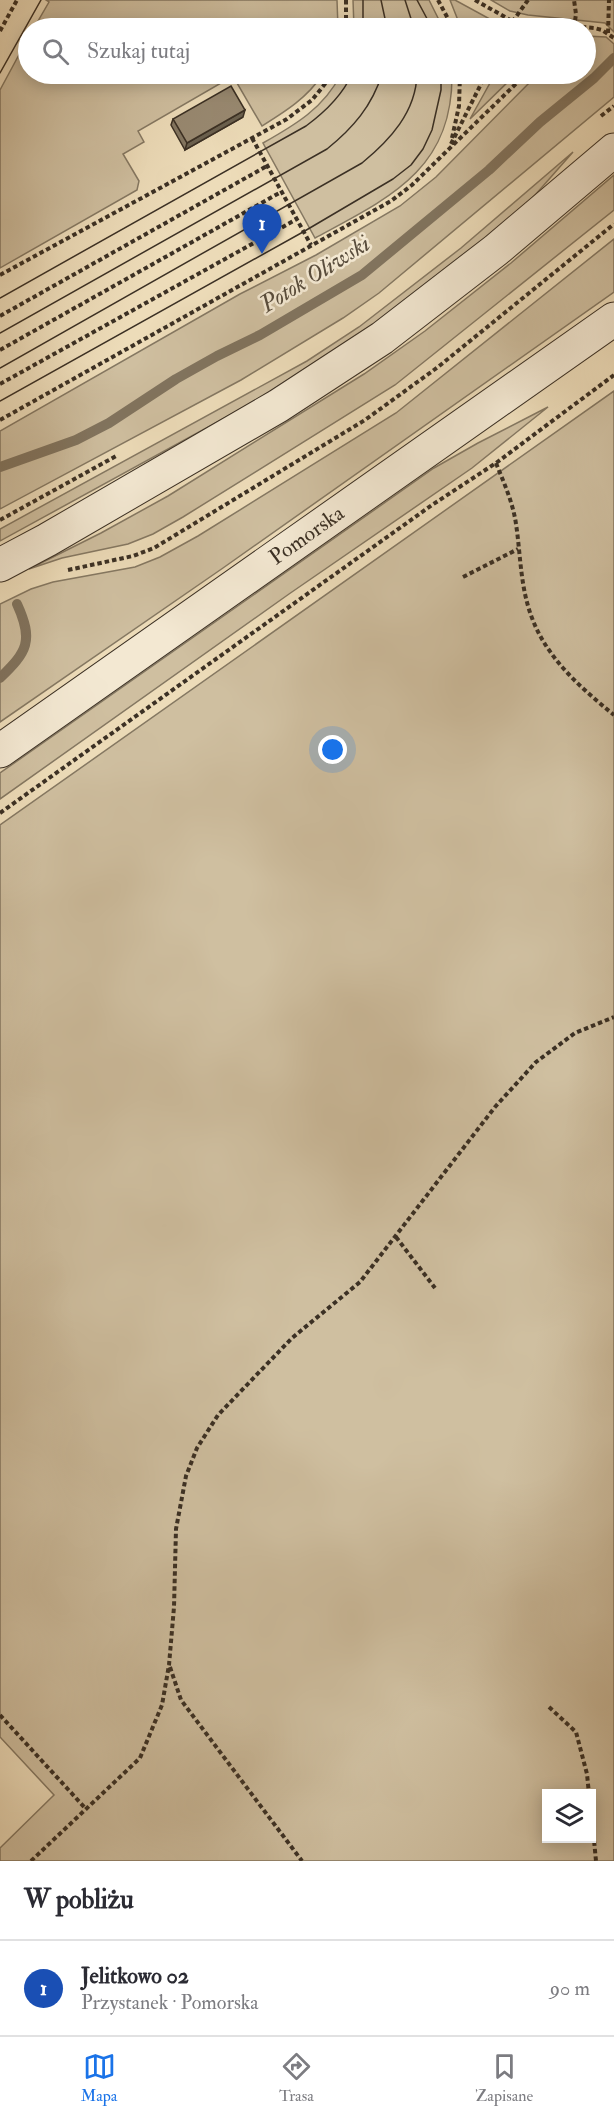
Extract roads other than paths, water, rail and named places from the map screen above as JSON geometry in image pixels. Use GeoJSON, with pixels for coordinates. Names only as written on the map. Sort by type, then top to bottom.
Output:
{"type":"FeatureCollection","features":[{"type":"Feature","properties":{"kind":"street"},"geometry":{"type":"LineString","coordinates":[[0,565],[278,406],[382,338],[496,250],[614,150]]}},
{"type":"Feature","properties":{"kind":"street","name":"Pomorska"},"geometry":{"type":"LineString","coordinates":[[0,751],[614,319]]}},
{"type":"Feature","properties":{"kind":"waterway","name":"Potok Oliwski"},"geometry":{"type":"LineString","coordinates":[[596,76],[614,58]]}},
{"type":"Feature","properties":{"kind":"waterway","name":"Potok Oliwski"},"geometry":{"type":"LineString","coordinates":[[0,467],[76,440],[109,423],[176,379],[260,335],[362,275],[489,170],[540,122],[587,84]]}},
{"type":"Feature","properties":{"kind":"waterway","name":"Potok Oliwski"},"geometry":{"type":"LineString","coordinates":[[0,678],[16,661],[25,645],[25,628],[17,604]]}},
{"type":"Feature","properties":{"kind":"tram line"},"geometry":{"type":"LineString","coordinates":[[31,18],[41,0]]}},
{"type":"Feature","properties":{"kind":"tram line"},"geometry":{"type":"LineString","coordinates":[[363,0],[363,18]]}},
{"type":"Feature","properties":{"kind":"tram line"},"geometry":{"type":"LineString","coordinates":[[381,0],[385,18]]}},
{"type":"Feature","properties":{"kind":"tram line"},"geometry":{"type":"LineString","coordinates":[[405,0],[411,18]]}},
{"type":"Feature","properties":{"kind":"tram line"},"geometry":{"type":"LineString","coordinates":[[417,0],[427,18]]}},
{"type":"Feature","properties":{"kind":"tram line"},"geometry":{"type":"LineString","coordinates":[[0,73],[18,41]]}},
{"type":"Feature","properties":{"kind":"tram line"},"geometry":{"type":"LineString","coordinates":[[0,298],[306,126],[332,103],[346,84]]}},
{"type":"Feature","properties":{"kind":"tram line"},"geometry":{"type":"LineString","coordinates":[[0,333],[327,149],[360,116],[379,84]]}},
{"type":"Feature","properties":{"kind":"tram line"},"geometry":{"type":"LineString","coordinates":[[0,368],[362,163],[400,124],[412,101],[416,84]]}},
{"type":"Feature","properties":{"kind":"tram line"},"geometry":{"type":"LineString","coordinates":[[0,401],[303,232],[393,179],[411,165],[423,149],[432,130],[441,84]]}},
{"type":"Feature","properties":{"kind":"place","name":"Jelitkowo 02"},"geometry":{"type":"Point","coordinates":[262,254]}}]}
